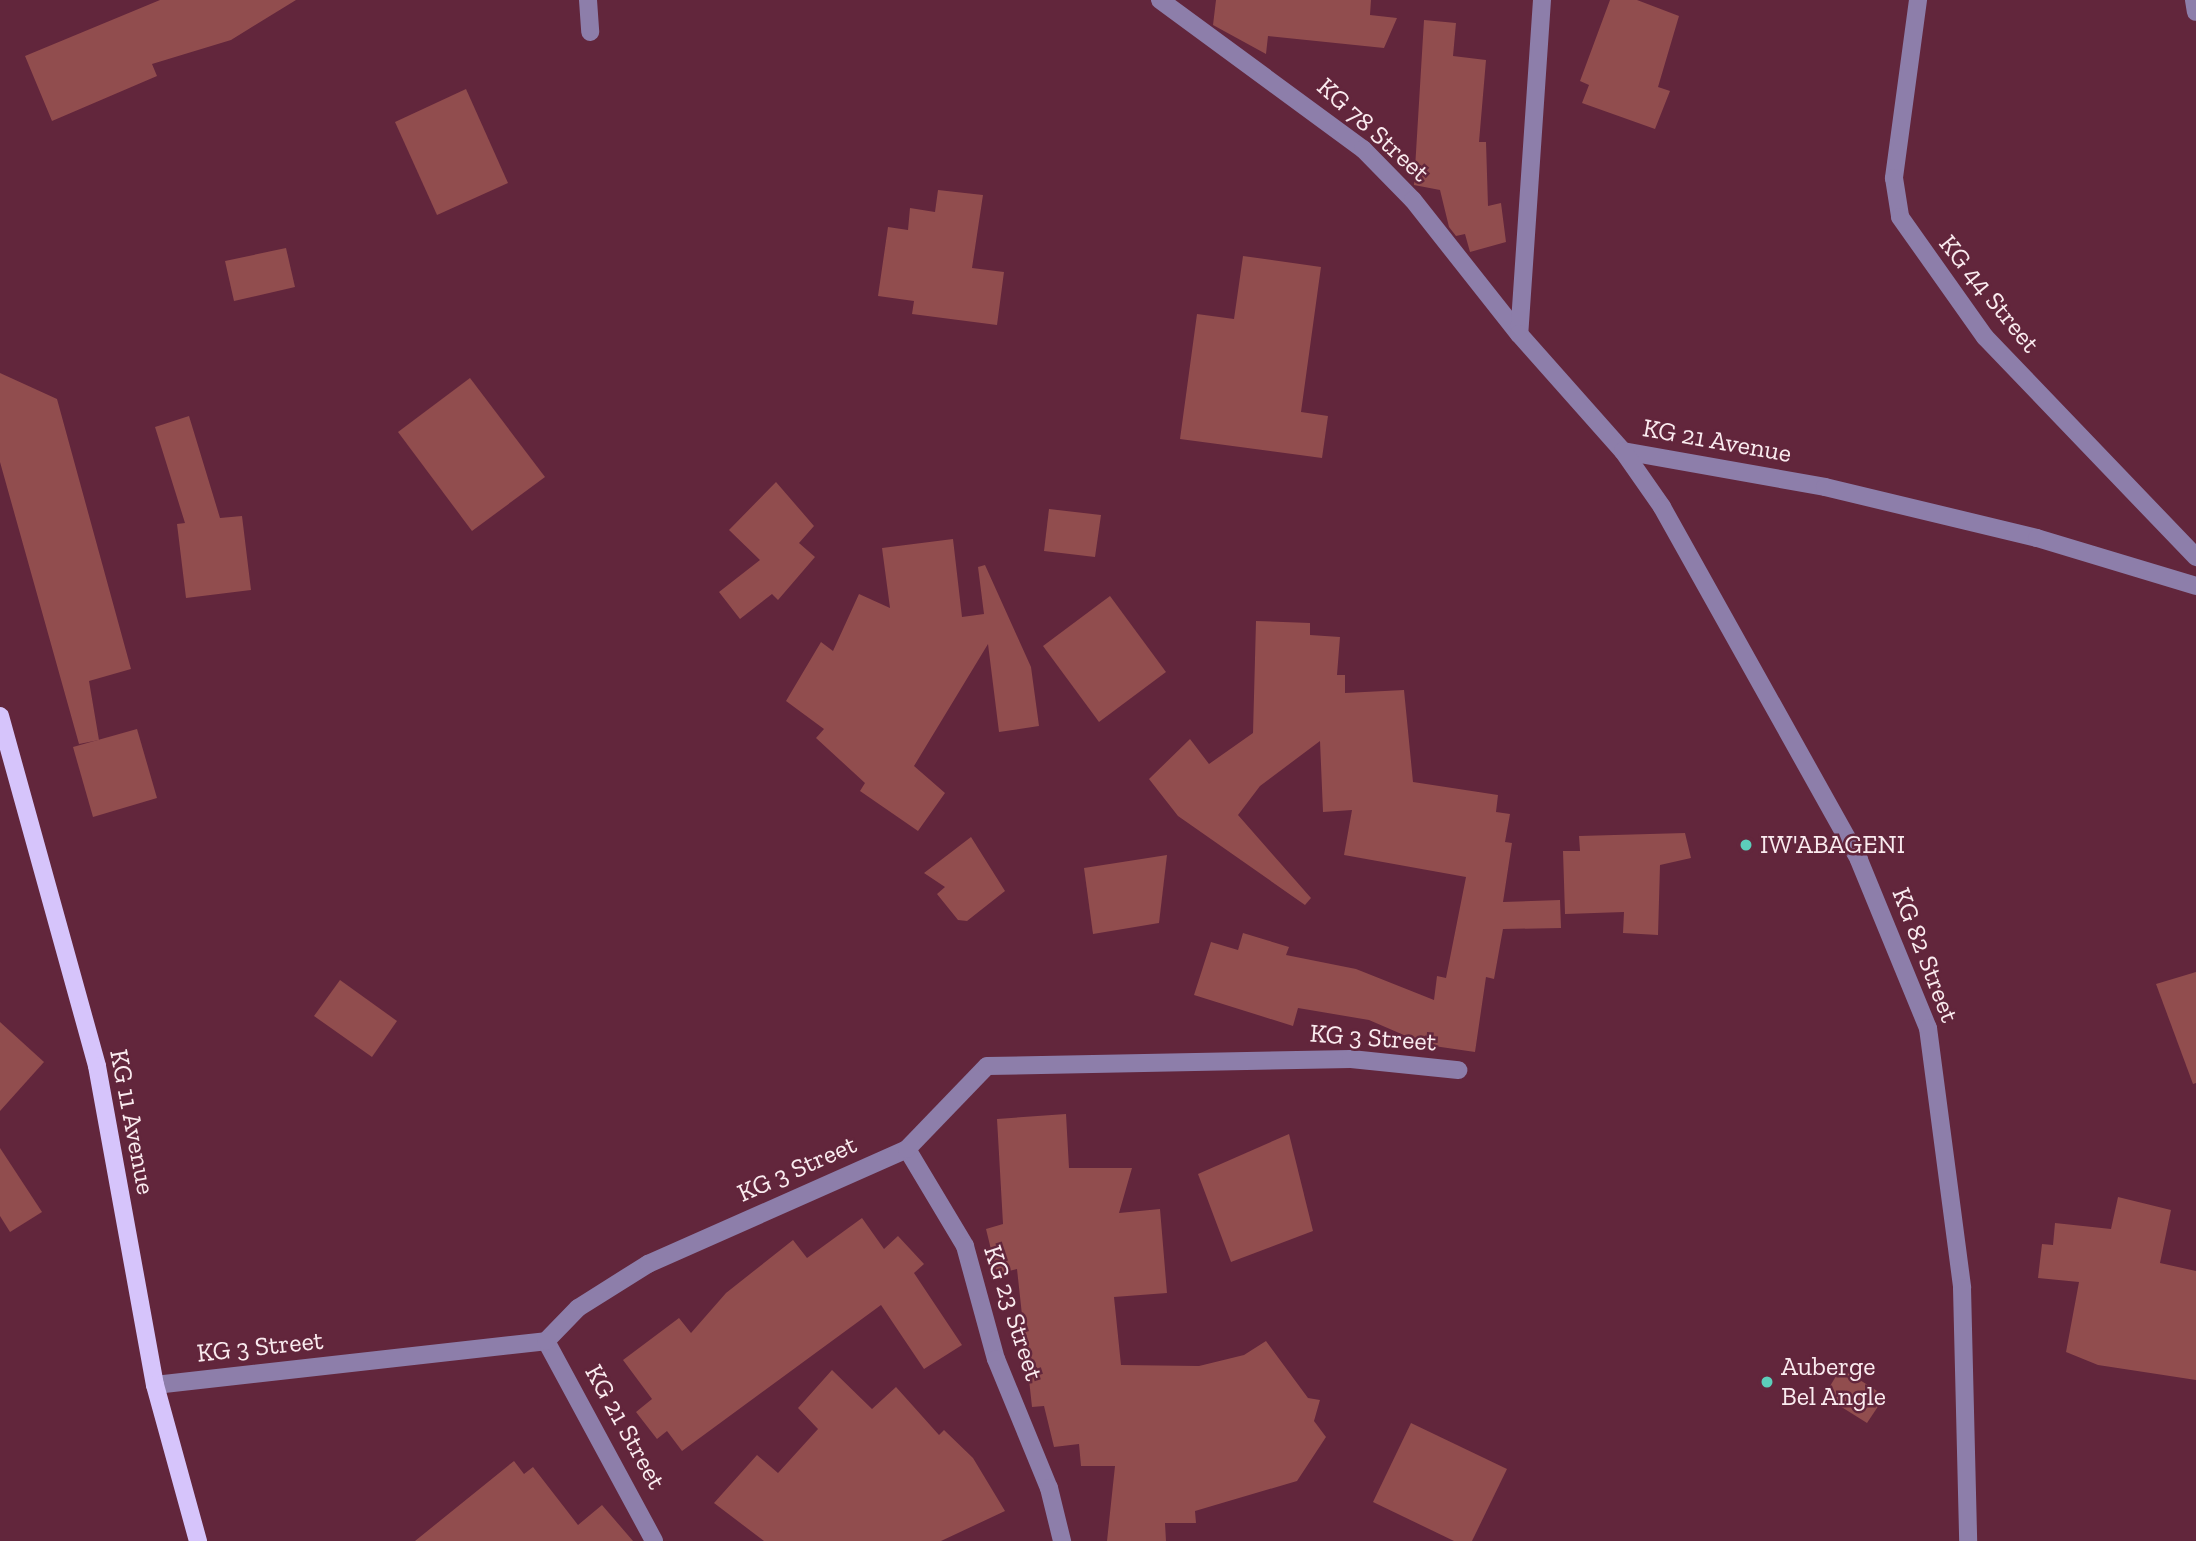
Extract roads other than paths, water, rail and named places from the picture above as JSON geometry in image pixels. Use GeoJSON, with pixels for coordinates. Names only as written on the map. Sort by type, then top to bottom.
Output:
{"type":"FeatureCollection","features":[{"type":"Feature","properties":{"kind":"main road","name":"KG 11 Avenue"},"geometry":{"type":"LineString","coordinates":[[0,716],[97,1066],[155,1385],[198,1541]]}},
{"type":"Feature","properties":{"kind":"street"},"geometry":{"type":"LineString","coordinates":[[588,0],[590,32]]}},
{"type":"Feature","properties":{"kind":"street","name":"KG 78 Street"},"geometry":{"type":"LineString","coordinates":[[1160,0],[1363,149],[1413,200],[1519,334]]}},
{"type":"Feature","properties":{"kind":"street"},"geometry":{"type":"LineString","coordinates":[[1519,334],[1542,0]]}},
{"type":"Feature","properties":{"kind":"street","name":"KG 44 Street"},"geometry":{"type":"LineString","coordinates":[[1918,0],[1894,178],[1900,217],[1985,337],[2196,557]]}},
{"type":"Feature","properties":{"kind":"street"},"geometry":{"type":"LineString","coordinates":[[2194,0],[2196,12]]}},
{"type":"Feature","properties":{"kind":"street","name":"KG 21 Avenue"},"geometry":{"type":"LineString","coordinates":[[1519,334],[1623,451],[1825,487],[2037,538],[2196,586]]}},
{"type":"Feature","properties":{"kind":"street","name":"KG 82 Street"},"geometry":{"type":"LineString","coordinates":[[1623,451],[1675,531],[1859,860],[1928,1028],[1962,1288],[1968,1541]]}},
{"type":"Feature","properties":{"kind":"street","name":"KG 3 Street"},"geometry":{"type":"LineString","coordinates":[[155,1385],[546,1341],[578,1308],[648,1264],[907,1149],[987,1066],[1352,1059],[1458,1070]]}},
{"type":"Feature","properties":{"kind":"street","name":"KG 23 Street"},"geometry":{"type":"LineString","coordinates":[[907,1149],[965,1245],[996,1360],[1049,1488],[1062,1541]]}},
{"type":"Feature","properties":{"kind":"street","name":"KG 21 Street"},"geometry":{"type":"LineString","coordinates":[[546,1341],[654,1541]]}},
{"type":"Feature","properties":{"kind":"place","name":"IW'ABAGENI"},"geometry":{"type":"Point","coordinates":[1746,845]}},
{"type":"Feature","properties":{"kind":"place","name":"Auberge Bel Angle"},"geometry":{"type":"Point","coordinates":[1767,1382]}}]}
